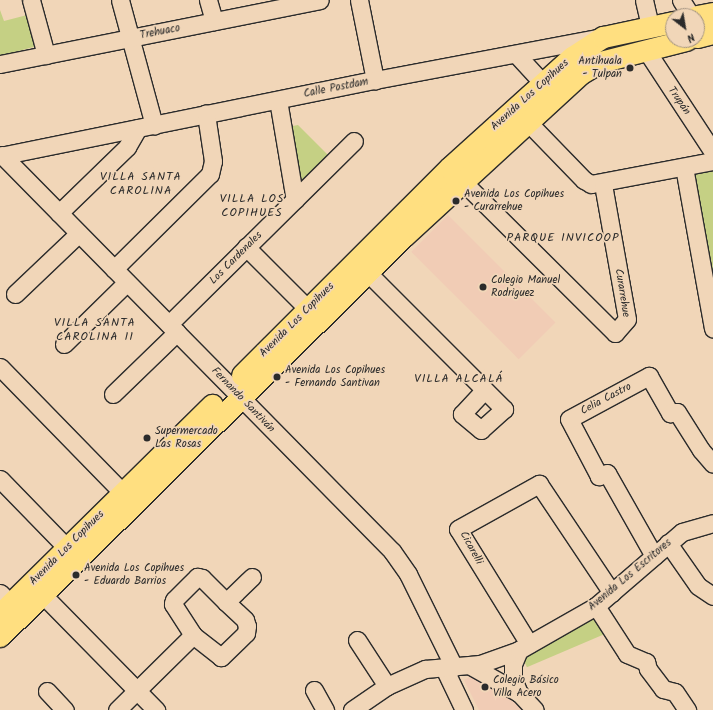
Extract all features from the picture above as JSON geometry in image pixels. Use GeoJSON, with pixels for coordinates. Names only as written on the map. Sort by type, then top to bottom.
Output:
{"type":"FeatureCollection","features":[{"type":"Feature","properties":{"kind":"main road","name":"Calle Postdam"},"geometry":{"type":"LineString","coordinates":[[603,37],[665,24]]}},
{"type":"Feature","properties":{"kind":"main road","name":"Avenida Los Copihues"},"geometry":{"type":"LineString","coordinates":[[8,607],[42,594],[235,392],[308,309],[549,90],[582,49],[603,37]]}},
{"type":"Feature","properties":{"kind":"main road"},"geometry":{"type":"LineString","coordinates":[[549,90],[592,65],[665,45]]}},
{"type":"Feature","properties":{"kind":"main road","name":"Avenida Los Copihues"},"geometry":{"type":"LineString","coordinates":[[0,636],[8,607],[123,493],[367,272],[456,175]]}},
{"type":"Feature","properties":{"kind":"street"},"geometry":{"type":"LineString","coordinates":[[31,0],[46,55]]}},
{"type":"Feature","properties":{"kind":"street"},"geometry":{"type":"LineString","coordinates":[[58,213],[127,147],[146,126],[130,38],[120,0]]}},
{"type":"Feature","properties":{"kind":"street"},"geometry":{"type":"LineString","coordinates":[[208,0],[214,21]]}},
{"type":"Feature","properties":{"kind":"street","name":"Trehuaco"},"geometry":{"type":"LineString","coordinates":[[0,64],[214,21],[273,5],[320,0]]}},
{"type":"Feature","properties":{"kind":"street"},"geometry":{"type":"LineString","coordinates":[[359,0],[375,80]]}},
{"type":"Feature","properties":{"kind":"street"},"geometry":{"type":"LineString","coordinates":[[644,0],[650,27]]}},
{"type":"Feature","properties":{"kind":"street","name":"Calle Postdam"},"geometry":{"type":"LineString","coordinates":[[1,156],[375,80],[603,37]]}},
{"type":"Feature","properties":{"kind":"street","name":"Trupán"},"geometry":{"type":"LineString","coordinates":[[646,50],[713,152]]}},
{"type":"Feature","properties":{"kind":"street"},"geometry":{"type":"LineString","coordinates":[[516,54],[549,90]]}},
{"type":"Feature","properties":{"kind":"street"},"geometry":{"type":"LineString","coordinates":[[278,100],[295,200]]}},
{"type":"Feature","properties":{"kind":"street"},"geometry":{"type":"LineString","coordinates":[[114,269],[210,174],[213,160],[206,114]]}},
{"type":"Feature","properties":{"kind":"street"},"geometry":{"type":"LineString","coordinates":[[521,115],[584,180],[591,184],[603,184],[713,162]]}},
{"type":"Feature","properties":{"kind":"street","name":"Los Cardenales"},"geometry":{"type":"LineString","coordinates":[[114,394],[246,247],[354,141]]}},
{"type":"Feature","properties":{"kind":"street","name":"Fernando Santiván"},"geometry":{"type":"LineString","coordinates":[[1,156],[173,328],[398,559],[449,667],[464,710]]}},
{"type":"Feature","properties":{"kind":"street"},"geometry":{"type":"LineString","coordinates":[[684,167],[710,295],[713,328]]}},
{"type":"Feature","properties":{"kind":"street","name":"Curarrehue"},"geometry":{"type":"LineString","coordinates":[[456,175],[615,333],[627,319],[603,184]]}},
{"type":"Feature","properties":{"kind":"street"},"geometry":{"type":"LineString","coordinates":[[15,294],[79,233]]}},
{"type":"Feature","properties":{"kind":"street"},"geometry":{"type":"LineString","coordinates":[[246,247],[308,309]]}},
{"type":"Feature","properties":{"kind":"street"},"geometry":{"type":"LineString","coordinates":[[367,272],[484,390]]}},
{"type":"Feature","properties":{"kind":"street"},"geometry":{"type":"LineString","coordinates":[[64,344],[127,282]]}},
{"type":"Feature","properties":{"kind":"street"},"geometry":{"type":"LineString","coordinates":[[0,367],[123,493]]}},
{"type":"Feature","properties":{"kind":"street","name":"Celia Castro"},"geometry":{"type":"LineString","coordinates":[[654,556],[607,473],[599,476],[569,418],[649,376],[670,413],[677,412],[701,450],[713,464]]}},
{"type":"Feature","properties":{"kind":"street"},"geometry":{"type":"LineString","coordinates":[[0,479],[67,548]]}},
{"type":"Feature","properties":{"kind":"street","name":"Cicarelli"},"geometry":{"type":"LineString","coordinates":[[524,647],[458,529],[539,484],[612,593]]}},
{"type":"Feature","properties":{"kind":"street","name":"Avenida Los Escritores"},"geometry":{"type":"LineString","coordinates":[[358,708],[386,686],[425,669],[471,666],[490,662],[524,647],[596,606],[668,542],[691,528],[713,523]]}},
{"type":"Feature","properties":{"kind":"street"},"geometry":{"type":"LineString","coordinates":[[668,542],[698,586],[713,596]]}},
{"type":"Feature","properties":{"kind":"street"},"geometry":{"type":"LineString","coordinates":[[197,577],[202,578],[245,620],[246,633],[221,657],[194,635],[173,604],[174,600],[197,577]]}},
{"type":"Feature","properties":{"kind":"street"},"geometry":{"type":"LineString","coordinates":[[226,602],[252,577]]}},
{"type":"Feature","properties":{"kind":"street"},"geometry":{"type":"LineString","coordinates":[[42,594],[156,710]]}},
{"type":"Feature","properties":{"kind":"street"},"geometry":{"type":"LineString","coordinates":[[596,606],[627,654],[646,662],[648,669],[663,689],[675,692],[687,710]]}},
{"type":"Feature","properties":{"kind":"street"},"geometry":{"type":"LineString","coordinates":[[117,710],[194,635]]}},
{"type":"Feature","properties":{"kind":"street"},"geometry":{"type":"LineString","coordinates":[[357,640],[386,686]]}},
{"type":"Feature","properties":{"kind":"street"},"geometry":{"type":"LineString","coordinates":[[519,693],[512,672],[524,647]]}},
{"type":"Feature","properties":{"kind":"street"},"geometry":{"type":"LineString","coordinates":[[471,666],[519,693],[535,710]]}},
{"type":"Feature","properties":{"kind":"street"},"geometry":{"type":"LineString","coordinates":[[314,690],[325,710]]}},
{"type":"Feature","properties":{"kind":"street"},"geometry":{"type":"LineString","coordinates":[[47,692],[65,710]]}},
{"type":"Feature","properties":{"kind":"shaded area","name":"Colegio Manuel Rodriguez"},"geometry":{"type":"Polygon","coordinates":[[[448,215],[555,322],[519,359],[411,252],[448,215]]]}},
{"type":"Feature","properties":{"kind":"shaded area","name":"Colegio Básico Villa Acero"},"geometry":{"type":"Polygon","coordinates":[[[481,671],[530,710],[479,710],[464,680],[481,671]]]}},
{"type":"Feature","properties":{"kind":"green space"},"geometry":{"type":"Polygon","coordinates":[[[0,10],[4,21],[31,14],[41,45],[0,56],[0,10]]]}},
{"type":"Feature","properties":{"kind":"green space"},"geometry":{"type":"Polygon","coordinates":[[[298,125],[329,156],[300,187],[288,127],[298,125]]]}},
{"type":"Feature","properties":{"kind":"green space"},"geometry":{"type":"Polygon","coordinates":[[[713,167],[713,285],[691,173],[713,167]]]}},
{"type":"Feature","properties":{"kind":"green space"},"geometry":{"type":"Polygon","coordinates":[[[596,615],[604,634],[527,667],[519,648],[596,615]]]}},
{"type":"Feature","properties":{"kind":"place","name":"Antihuala - Tulpan"},"geometry":{"type":"Point","coordinates":[630,68]}},
{"type":"Feature","properties":{"kind":"place","name":"Avenida Los Copihues - Curarrehue"},"geometry":{"type":"Point","coordinates":[456,201]}},
{"type":"Feature","properties":{"kind":"place","name":"Colegio Manuel Rodriguez"},"geometry":{"type":"Point","coordinates":[483,287]}},
{"type":"Feature","properties":{"kind":"place","name":"Avenida Los Copihues - Fernando Santivan"},"geometry":{"type":"Point","coordinates":[277,377]}},
{"type":"Feature","properties":{"kind":"place","name":"Supermercado Las Rosas"},"geometry":{"type":"Point","coordinates":[147,438]}},
{"type":"Feature","properties":{"kind":"place","name":"Avenida Los Copihues - Eduardo Barrios"},"geometry":{"type":"Point","coordinates":[76,575]}},
{"type":"Feature","properties":{"kind":"place","name":"Colegio Básico Villa Acero"},"geometry":{"type":"Point","coordinates":[485,687]}},
{"type":"Feature","properties":{"kind":"district","name":"VILLA SANTA CAROLINA"},"geometry":{"type":"Point","coordinates":[141,184]}},
{"type":"Feature","properties":{"kind":"district","name":"VILLA LOS COPIHUES"},"geometry":{"type":"Point","coordinates":[252,206]}},
{"type":"Feature","properties":{"kind":"district","name":"PARQUE INVICOOP"},"geometry":{"type":"Point","coordinates":[563,238]}},
{"type":"Feature","properties":{"kind":"district","name":"VILLA SANTA CAROLINA II"},"geometry":{"type":"Point","coordinates":[95,330]}},
{"type":"Feature","properties":{"kind":"district","name":"VILLA ALCALÁ"},"geometry":{"type":"Point","coordinates":[459,379]}}]}
